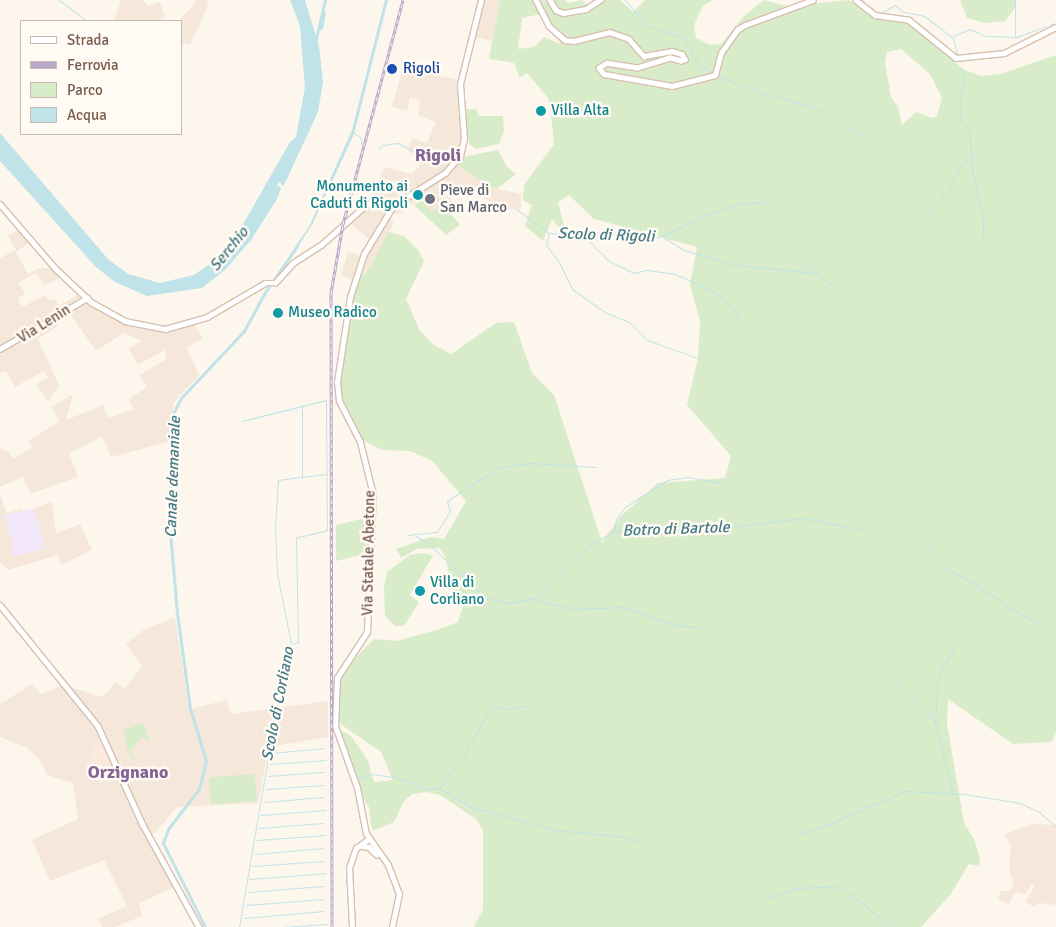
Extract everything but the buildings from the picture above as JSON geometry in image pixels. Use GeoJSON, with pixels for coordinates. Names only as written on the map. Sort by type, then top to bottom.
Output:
{"type":"FeatureCollection","features":[{"type":"Feature","properties":{"kind":"main road","name":"Via Statale Abetone"},"geometry":{"type":"LineString","coordinates":[[392,927],[399,894],[384,860],[369,839],[364,826],[357,788],[336,736],[334,691],[339,674],[360,647],[367,632],[373,495],[360,442],[341,406],[337,386],[351,293],[364,254],[393,206],[445,173],[460,156],[464,139],[460,84],[482,0]]}},
{"type":"Feature","properties":{"kind":"main road"},"geometry":{"type":"LineString","coordinates":[[536,0],[549,26],[566,40],[574,41],[609,32],[629,40],[644,56],[672,51],[682,54],[685,58],[681,61],[670,58],[637,68],[607,63],[599,68],[604,74],[672,86],[715,75],[721,53],[737,30],[813,0]]}},
{"type":"Feature","properties":{"kind":"main road"},"geometry":{"type":"LineString","coordinates":[[550,0],[556,10],[563,13],[586,9],[600,0]]}},
{"type":"Feature","properties":{"kind":"main road"},"geometry":{"type":"LineString","coordinates":[[856,0],[875,15],[909,20],[956,58],[1004,53],[1056,26]]}},
{"type":"Feature","properties":{"kind":"main road"},"geometry":{"type":"LineString","coordinates":[[0,204],[56,269],[87,298],[125,321],[165,328],[207,317],[271,283],[293,263],[321,244],[367,204],[393,206]]}},
{"type":"Feature","properties":{"kind":"main road","name":"Via Lenin"},"geometry":{"type":"LineString","coordinates":[[0,349],[87,298]]}},
{"type":"Feature","properties":{"kind":"main road"},"geometry":{"type":"LineString","coordinates":[[0,605],[98,726],[143,825],[199,927]]}},
{"type":"Feature","properties":{"kind":"main road"},"geometry":{"type":"LineString","coordinates":[[362,844],[364,826]]}},
{"type":"Feature","properties":{"kind":"main road"},"geometry":{"type":"LineString","coordinates":[[352,927],[348,873],[354,853],[369,839]]}},
{"type":"Feature","properties":{"kind":"main road"},"geometry":{"type":"LineString","coordinates":[[362,844],[369,847],[384,860]]}},
{"type":"Feature","properties":{"kind":"shaded area"},"geometry":{"type":"Polygon","coordinates":[[[121,0],[143,0],[148,6],[160,2],[165,18],[157,20],[114,20],[121,0]]]}},
{"type":"Feature","properties":{"kind":"shaded area"},"geometry":{"type":"Polygon","coordinates":[[[197,0],[207,0],[208,6],[190,45],[185,43],[182,48],[182,20],[180,20],[197,0]]]}},
{"type":"Feature","properties":{"kind":"shaded area"},"geometry":{"type":"Polygon","coordinates":[[[480,0],[500,0],[492,41],[469,36],[480,0]]]}},
{"type":"Feature","properties":{"kind":"shaded area"},"geometry":{"type":"Polygon","coordinates":[[[403,68],[458,80],[463,143],[454,163],[491,187],[521,194],[521,209],[497,210],[474,188],[467,195],[459,187],[448,195],[458,210],[451,215],[443,204],[432,212],[421,198],[397,215],[392,211],[388,217],[394,223],[371,266],[358,281],[341,276],[348,252],[360,255],[369,239],[349,222],[371,200],[384,167],[411,174],[419,167],[422,158],[407,151],[412,138],[427,143],[436,122],[418,115],[420,100],[410,97],[407,111],[392,107],[403,68]]]}},
{"type":"Feature","properties":{"kind":"shaded area"},"geometry":{"type":"Polygon","coordinates":[[[19,229],[30,242],[16,252],[28,274],[39,268],[52,268],[62,277],[44,285],[36,273],[18,283],[25,294],[18,298],[22,307],[46,295],[49,301],[55,299],[59,306],[80,293],[112,318],[134,327],[163,331],[195,325],[203,339],[187,347],[199,375],[174,402],[168,442],[111,457],[102,437],[69,453],[78,477],[30,494],[23,477],[0,487],[0,448],[9,452],[13,459],[32,448],[28,441],[59,422],[52,407],[73,394],[66,420],[103,405],[108,418],[134,409],[128,400],[147,387],[140,375],[166,359],[165,350],[138,365],[129,349],[142,341],[124,333],[96,351],[68,311],[54,320],[58,326],[38,339],[59,386],[48,401],[36,384],[48,378],[44,371],[15,387],[6,371],[0,373],[0,258],[16,250],[8,236],[19,229]]]}},
{"type":"Feature","properties":{"kind":"shaded area"},"geometry":{"type":"Polygon","coordinates":[[[0,493],[6,513],[21,509],[23,512],[52,502],[56,533],[80,524],[92,550],[61,565],[58,555],[8,570],[0,562],[0,493]]]}},
{"type":"Feature","properties":{"kind":"shaded area"},"geometry":{"type":"Polygon","coordinates":[[[34,509],[46,548],[12,557],[12,543],[15,542],[10,537],[5,515],[34,509]]]}},
{"type":"Feature","properties":{"kind":"shaded area"},"geometry":{"type":"Polygon","coordinates":[[[175,617],[189,709],[227,700],[231,714],[328,701],[328,737],[269,747],[258,803],[177,807],[156,832],[146,836],[175,887],[139,903],[142,916],[115,927],[102,927],[98,919],[127,906],[104,860],[50,881],[32,840],[78,819],[73,783],[47,775],[40,760],[27,748],[0,737],[0,704],[32,684],[41,694],[63,685],[103,697],[116,682],[125,689],[142,666],[126,644],[142,631],[175,617]]]}},
{"type":"Feature","properties":{"kind":"shaded area"},"geometry":{"type":"Polygon","coordinates":[[[103,740],[113,764],[88,773],[85,767],[95,746],[103,740]]]}},
{"type":"Feature","properties":{"kind":"shaded area"},"geometry":{"type":"Polygon","coordinates":[[[1033,824],[1056,825],[1056,905],[1039,903],[1034,907],[1025,902],[1035,886],[1032,884],[1025,895],[1016,892],[1008,904],[998,898],[1001,891],[1010,891],[1014,884],[1009,869],[1011,846],[1005,834],[1033,824]]]}},
{"type":"Feature","properties":{"kind":"green space"},"geometry":{"type":"Polygon","coordinates":[[[500,0],[564,0],[569,3],[582,0],[586,5],[598,0],[620,0],[633,12],[645,0],[712,0],[703,6],[694,25],[696,38],[711,45],[721,44],[744,16],[764,0],[787,6],[849,0],[877,19],[904,21],[965,70],[981,76],[1001,74],[1056,55],[1056,732],[1051,742],[1013,744],[948,699],[947,724],[964,823],[974,839],[980,858],[979,866],[969,864],[950,895],[921,927],[474,927],[483,909],[483,830],[476,819],[440,795],[427,792],[413,794],[404,801],[394,822],[372,831],[369,807],[362,797],[337,729],[350,735],[356,743],[368,761],[374,782],[393,780],[381,752],[339,723],[339,684],[347,667],[374,639],[397,641],[458,622],[464,603],[453,592],[445,556],[439,548],[417,549],[401,558],[396,549],[430,537],[444,539],[466,501],[432,461],[410,451],[382,450],[363,440],[341,402],[339,382],[352,300],[358,281],[371,266],[388,232],[404,236],[419,251],[424,261],[406,299],[420,331],[434,345],[451,354],[496,323],[514,322],[532,373],[554,395],[602,542],[621,516],[658,483],[725,478],[731,456],[687,405],[698,358],[700,321],[690,285],[697,247],[594,219],[569,195],[558,202],[564,226],[561,230],[552,219],[543,241],[525,226],[532,205],[523,200],[524,185],[554,144],[548,98],[527,73],[520,78],[514,63],[489,59],[500,0]],[[545,13],[522,18],[518,49],[534,47],[544,37],[560,44],[555,27],[545,13]],[[901,49],[887,52],[885,63],[891,97],[898,107],[902,125],[916,112],[932,118],[937,116],[942,98],[930,74],[901,49]]]}},
{"type":"Feature","properties":{"kind":"green space"},"geometry":{"type":"Polygon","coordinates":[[[960,0],[1016,0],[1014,9],[1005,21],[986,23],[967,18],[960,0]]]}},
{"type":"Feature","properties":{"kind":"green space"},"geometry":{"type":"Polygon","coordinates":[[[465,109],[476,109],[479,116],[503,116],[504,131],[499,144],[476,149],[469,144],[465,109]]]}},
{"type":"Feature","properties":{"kind":"green space"},"geometry":{"type":"Polygon","coordinates":[[[498,150],[507,167],[516,174],[498,188],[491,187],[457,165],[463,157],[498,150]]]}},
{"type":"Feature","properties":{"kind":"green space"},"geometry":{"type":"Polygon","coordinates":[[[422,200],[432,212],[443,204],[460,225],[446,235],[414,205],[422,200]]]}},
{"type":"Feature","properties":{"kind":"green space"},"geometry":{"type":"Polygon","coordinates":[[[369,517],[368,553],[336,561],[336,525],[369,517]]]}},
{"type":"Feature","properties":{"kind":"green space"},"geometry":{"type":"Polygon","coordinates":[[[420,553],[433,555],[410,595],[419,602],[404,626],[395,626],[385,616],[384,587],[387,572],[410,555],[420,553]]]}},
{"type":"Feature","properties":{"kind":"green space"},"geometry":{"type":"Polygon","coordinates":[[[143,723],[150,743],[142,737],[130,751],[136,758],[133,759],[127,748],[124,730],[143,723]]]}},
{"type":"Feature","properties":{"kind":"green space"},"geometry":{"type":"Polygon","coordinates":[[[255,774],[257,801],[211,804],[209,777],[255,774]]]}},
{"type":"Feature","properties":{"kind":"water","name":"Serchio"},"geometry":{"type":"Polygon","coordinates":[[[290,0],[305,0],[319,46],[323,82],[318,112],[285,183],[282,186],[280,181],[277,185],[281,188],[277,199],[251,240],[225,270],[202,288],[147,296],[115,282],[96,267],[0,161],[0,133],[108,259],[128,274],[160,283],[194,275],[211,263],[240,230],[290,142],[296,137],[305,87],[300,26],[290,0]]]}},
{"type":"Feature","properties":{"kind":"water"},"geometry":{"type":"Polygon","coordinates":[[[385,0],[388,0],[354,134],[312,225],[297,248],[295,247],[309,227],[352,130],[385,0]]]}},
{"type":"Feature","properties":{"kind":"waterway"},"geometry":{"type":"LineString","coordinates":[[59,0],[86,20]]}},
{"type":"Feature","properties":{"kind":"waterway"},"geometry":{"type":"LineString","coordinates":[[315,43],[325,0]]}},
{"type":"Feature","properties":{"kind":"waterway"},"geometry":{"type":"LineString","coordinates":[[625,0],[647,25],[684,38],[699,64],[714,74]]}},
{"type":"Feature","properties":{"kind":"waterway"},"geometry":{"type":"LineString","coordinates":[[862,0],[872,10]]}},
{"type":"Feature","properties":{"kind":"waterway"},"geometry":{"type":"LineString","coordinates":[[1015,0],[1015,36]]}},
{"type":"Feature","properties":{"kind":"waterway"},"geometry":{"type":"LineString","coordinates":[[879,14],[895,5],[904,12],[924,16],[952,37]]}},
{"type":"Feature","properties":{"kind":"waterway"},"geometry":{"type":"LineString","coordinates":[[321,28],[324,13]]}},
{"type":"Feature","properties":{"kind":"waterway"},"geometry":{"type":"LineString","coordinates":[[1050,25],[1056,23]]}},
{"type":"Feature","properties":{"kind":"waterway"},"geometry":{"type":"LineString","coordinates":[[953,36],[970,29],[986,36],[1017,37],[1046,26]]}},
{"type":"Feature","properties":{"kind":"waterway"},"geometry":{"type":"LineString","coordinates":[[953,37],[957,55]]}},
{"type":"Feature","properties":{"kind":"waterway"},"geometry":{"type":"LineString","coordinates":[[961,70],[964,80],[959,103],[961,119],[969,130],[972,168],[983,220],[983,237]]}},
{"type":"Feature","properties":{"kind":"waterway"},"geometry":{"type":"LineString","coordinates":[[719,76],[754,91]]}},
{"type":"Feature","properties":{"kind":"waterway"},"geometry":{"type":"LineString","coordinates":[[758,92],[808,105],[851,127],[864,138]]}},
{"type":"Feature","properties":{"kind":"waterway","name":"Scolo di Rigoli"},"geometry":{"type":"LineString","coordinates":[[354,133],[360,137],[362,145]]}},
{"type":"Feature","properties":{"kind":"waterway","name":"Scolo di Rigoli"},"geometry":{"type":"LineString","coordinates":[[379,149],[382,145],[398,143],[439,165]]}},
{"type":"Feature","properties":{"kind":"waterway"},"geometry":{"type":"LineString","coordinates":[[926,216],[952,185],[959,167],[971,156]]}},
{"type":"Feature","properties":{"kind":"waterway","name":"Scolo di Rigoli"},"geometry":{"type":"LineString","coordinates":[[516,209],[549,233],[587,237],[623,233],[657,238],[712,213],[740,204],[765,202]]}},
{"type":"Feature","properties":{"kind":"waterway"},"geometry":{"type":"LineString","coordinates":[[549,233],[546,245],[559,262],[572,289],[606,313],[629,322],[647,340],[706,361]]}},
{"type":"Feature","properties":{"kind":"waterway"},"geometry":{"type":"LineString","coordinates":[[585,237],[609,261],[634,273],[646,270],[672,273],[708,288],[732,306],[742,326]]}},
{"type":"Feature","properties":{"kind":"waterway","name":"Scolo di Rigoli"},"geometry":{"type":"LineString","coordinates":[[663,237],[684,250],[736,265],[815,273],[841,291]]}},
{"type":"Feature","properties":{"kind":"waterway","name":"Canale demaniale"},"geometry":{"type":"LineString","coordinates":[[205,927],[163,843],[168,829],[199,789],[206,761],[190,708],[177,613],[169,519],[172,415],[181,398],[244,331],[264,294],[297,246]]}},
{"type":"Feature","properties":{"kind":"waterway"},"geometry":{"type":"LineString","coordinates":[[804,270],[820,256]]}},
{"type":"Feature","properties":{"kind":"waterway"},"geometry":{"type":"LineString","coordinates":[[242,421],[326,400],[327,530],[296,538],[298,642],[292,644]]}},
{"type":"Feature","properties":{"kind":"waterway","name":"Scolo di Corliano"},"geometry":{"type":"LineString","coordinates":[[302,405],[302,476]]}},
{"type":"Feature","properties":{"kind":"waterway"},"geometry":{"type":"LineString","coordinates":[[407,535],[437,532],[450,511],[447,501],[497,468],[528,463],[596,467]]}},
{"type":"Feature","properties":{"kind":"waterway","name":"Scolo di Corliano"},"geometry":{"type":"LineString","coordinates":[[239,927],[272,734],[291,644],[277,573],[275,527],[278,480],[326,474]]}},
{"type":"Feature","properties":{"kind":"waterway"},"geometry":{"type":"LineString","coordinates":[[614,530],[616,519],[625,507],[667,480],[688,477],[722,483]]}},
{"type":"Feature","properties":{"kind":"waterway","name":"Botro di Bartole"},"geometry":{"type":"LineString","coordinates":[[416,536],[429,544],[485,598],[509,603],[536,598],[585,548],[614,531],[729,527],[803,518],[865,530]]}},
{"type":"Feature","properties":{"kind":"waterway"},"geometry":{"type":"LineString","coordinates":[[925,542],[949,569],[1056,635]]}},
{"type":"Feature","properties":{"kind":"waterway"},"geometry":{"type":"LineString","coordinates":[[533,599],[572,609],[626,607],[673,625],[698,627]]}},
{"type":"Feature","properties":{"kind":"waterway"},"geometry":{"type":"LineString","coordinates":[[953,794],[935,722],[938,675],[955,648]]}},
{"type":"Feature","properties":{"kind":"waterway"},"geometry":{"type":"LineString","coordinates":[[882,668],[935,721]]}},
{"type":"Feature","properties":{"kind":"waterway"},"geometry":{"type":"LineString","coordinates":[[440,787],[464,755],[491,706],[505,709],[527,706]]}},
{"type":"Feature","properties":{"kind":"waterway"},"geometry":{"type":"LineString","coordinates":[[272,753],[324,748]]}},
{"type":"Feature","properties":{"kind":"waterway"},"geometry":{"type":"LineString","coordinates":[[270,764],[326,760]]}},
{"type":"Feature","properties":{"kind":"waterway"},"geometry":{"type":"LineString","coordinates":[[268,776],[323,772]]}},
{"type":"Feature","properties":{"kind":"waterway"},"geometry":{"type":"LineString","coordinates":[[357,778],[373,774],[398,778],[427,789],[439,788],[472,807],[555,830],[627,837],[644,844]]}},
{"type":"Feature","properties":{"kind":"waterway"},"geometry":{"type":"LineString","coordinates":[[266,789],[324,785]]}},
{"type":"Feature","properties":{"kind":"waterway"},"geometry":{"type":"LineString","coordinates":[[798,834],[823,827],[905,791],[964,794],[1020,803],[1039,812],[1056,827]]}},
{"type":"Feature","properties":{"kind":"waterway"},"geometry":{"type":"LineString","coordinates":[[264,802],[323,797]]}},
{"type":"Feature","properties":{"kind":"waterway"},"geometry":{"type":"LineString","coordinates":[[261,815],[326,810]]}},
{"type":"Feature","properties":{"kind":"waterway"},"geometry":{"type":"LineString","coordinates":[[259,828],[323,823]]}},
{"type":"Feature","properties":{"kind":"waterway"},"geometry":{"type":"LineString","coordinates":[[257,840],[326,835]]}},
{"type":"Feature","properties":{"kind":"waterway"},"geometry":{"type":"LineString","coordinates":[[255,854],[323,848]]}},
{"type":"Feature","properties":{"kind":"waterway"},"geometry":{"type":"LineString","coordinates":[[252,866],[323,861]]}},
{"type":"Feature","properties":{"kind":"waterway"},"geometry":{"type":"LineString","coordinates":[[249,879],[326,873]]}},
{"type":"Feature","properties":{"kind":"waterway"},"geometry":{"type":"LineString","coordinates":[[248,892],[323,886]]}},
{"type":"Feature","properties":{"kind":"waterway"},"geometry":{"type":"LineString","coordinates":[[766,898],[798,888],[833,886],[849,893],[891,927]]}},
{"type":"Feature","properties":{"kind":"waterway"},"geometry":{"type":"LineString","coordinates":[[246,905],[323,899]]}},
{"type":"Feature","properties":{"kind":"waterway"},"geometry":{"type":"LineString","coordinates":[[244,918],[324,911]]}},
{"type":"Feature","properties":{"kind":"waterway"},"geometry":{"type":"LineString","coordinates":[[282,927],[327,924]]}},
{"type":"Feature","properties":{"kind":"railway"},"geometry":{"type":"LineString","coordinates":[[332,927],[331,293],[343,224],[403,0]]}},
{"type":"Feature","properties":{"kind":"place","name":"Rigoli"},"geometry":{"type":"Point","coordinates":[392,69]}},
{"type":"Feature","properties":{"kind":"place","name":"Villa Alta"},"geometry":{"type":"Point","coordinates":[541,111]}},
{"type":"Feature","properties":{"kind":"place","name":"Monumento ai Caduti di Rigoli"},"geometry":{"type":"Point","coordinates":[418,195]}},
{"type":"Feature","properties":{"kind":"place","name":"Pieve di San Marco"},"geometry":{"type":"Point","coordinates":[430,199]}},
{"type":"Feature","properties":{"kind":"place","name":"Museo Radico"},"geometry":{"type":"Point","coordinates":[278,313]}},
{"type":"Feature","properties":{"kind":"place","name":"Villa di Corliano"},"geometry":{"type":"Point","coordinates":[420,591]}},
{"type":"Feature","properties":{"kind":"district","name":"Rigoli"},"geometry":{"type":"Point","coordinates":[438,155]}},
{"type":"Feature","properties":{"kind":"district","name":"Orzignano"},"geometry":{"type":"Point","coordinates":[128,772]}}]}
